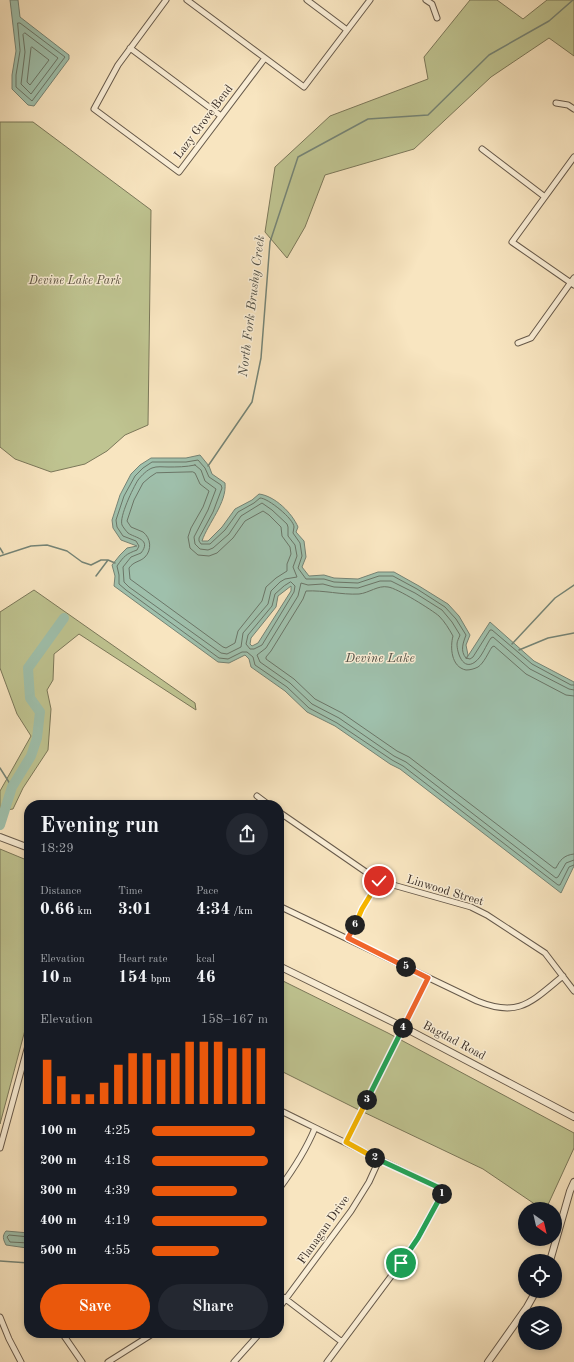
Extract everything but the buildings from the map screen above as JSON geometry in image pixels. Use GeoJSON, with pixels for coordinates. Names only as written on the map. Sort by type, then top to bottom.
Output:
{"type":"FeatureCollection","features":[{"type":"Feature","properties":{"kind":"street"},"geometry":{"type":"LineString","coordinates":[[166,0],[130,48],[221,116]]}},
{"type":"Feature","properties":{"kind":"street"},"geometry":{"type":"LineString","coordinates":[[187,0],[304,87],[370,0]]}},
{"type":"Feature","properties":{"kind":"street"},"geometry":{"type":"LineString","coordinates":[[307,0],[347,30]]}},
{"type":"Feature","properties":{"kind":"street"},"geometry":{"type":"LineString","coordinates":[[426,0],[432,4],[436,18]]}},
{"type":"Feature","properties":{"kind":"street","name":"Lazy Grove Bend"},"geometry":{"type":"LineString","coordinates":[[130,48],[118,65],[94,109],[179,172],[265,58]]}},
{"type":"Feature","properties":{"kind":"street"},"geometry":{"type":"LineString","coordinates":[[556,103],[568,105],[574,109]]}},
{"type":"Feature","properties":{"kind":"street"},"geometry":{"type":"LineString","coordinates":[[482,149],[545,197]]}},
{"type":"Feature","properties":{"kind":"street"},"geometry":{"type":"LineString","coordinates":[[572,284],[512,242],[574,157]]}},
{"type":"Feature","properties":{"kind":"street"},"geometry":{"type":"LineString","coordinates":[[518,343],[531,338],[572,284],[574,278]]}},
{"type":"Feature","properties":{"kind":"street"},"geometry":{"type":"LineString","coordinates":[[257,796],[262,800]]}},
{"type":"Feature","properties":{"kind":"street","name":"Linwood Street"},"geometry":{"type":"LineString","coordinates":[[284,817],[379,881],[471,908],[487,915],[545,952],[574,991]]}},
{"type":"Feature","properties":{"kind":"street"},"geometry":{"type":"LineString","coordinates":[[0,837],[24,846]]}},
{"type":"Feature","properties":{"kind":"street"},"geometry":{"type":"LineString","coordinates":[[348,938],[362,909],[379,881]]}},
{"type":"Feature","properties":{"kind":"street"},"geometry":{"type":"LineString","coordinates":[[284,908],[488,1006],[502,1009],[517,1007],[531,1002],[563,976]]}},
{"type":"Feature","properties":{"kind":"street","name":"Bagdad Road"},"geometry":{"type":"LineString","coordinates":[[284,968],[403,1027],[574,1117]]}},
{"type":"Feature","properties":{"kind":"street"},"geometry":{"type":"LineString","coordinates":[[346,1142],[428,978]]}},
{"type":"Feature","properties":{"kind":"street"},"geometry":{"type":"LineString","coordinates":[[0,1148],[24,1060]]}},
{"type":"Feature","properties":{"kind":"street"},"geometry":{"type":"LineString","coordinates":[[284,1112],[346,1142],[379,1160],[444,1190],[418,1238],[401,1263],[327,1362]]}},
{"type":"Feature","properties":{"kind":"street"},"geometry":{"type":"LineString","coordinates":[[284,1182],[306,1148],[315,1128]]}},
{"type":"Feature","properties":{"kind":"street","name":"Flanagan Drive"},"geometry":{"type":"LineString","coordinates":[[285,1299],[351,1211],[379,1160]]}},
{"type":"Feature","properties":{"kind":"street"},"geometry":{"type":"LineString","coordinates":[[552,1254],[574,1182]]}},
{"type":"Feature","properties":{"kind":"street"},"geometry":{"type":"LineString","coordinates":[[488,1362],[527,1308],[532,1298]]}},
{"type":"Feature","properties":{"kind":"street"},"geometry":{"type":"LineString","coordinates":[[285,1299],[342,1342]]}},
{"type":"Feature","properties":{"kind":"street"},"geometry":{"type":"LineString","coordinates":[[0,1317],[21,1362]]}},
{"type":"Feature","properties":{"kind":"street"},"geometry":{"type":"LineString","coordinates":[[65,1338],[82,1362]]}},
{"type":"Feature","properties":{"kind":"street"},"geometry":{"type":"LineString","coordinates":[[108,1362],[146,1338]]}},
{"type":"Feature","properties":{"kind":"street"},"geometry":{"type":"LineString","coordinates":[[234,1362],[256,1338]]}},
{"type":"Feature","properties":{"kind":"green space"},"geometry":{"type":"Polygon","coordinates":[[[470,0],[497,0],[523,19],[547,0],[574,0],[574,56],[549,38],[491,77],[414,149],[325,175],[305,227],[287,258],[265,232],[275,167],[330,116],[428,79],[424,57],[470,0]]]}},
{"type":"Feature","properties":{"kind":"green space","name":"Devine Lake Park"},"geometry":{"type":"Polygon","coordinates":[[[0,122],[33,122],[151,210],[148,425],[125,435],[107,451],[85,464],[51,472],[15,459],[0,447],[0,122]]]}},
{"type":"Feature","properties":{"kind":"green space"},"geometry":{"type":"Polygon","coordinates":[[[34,590],[195,703],[196,710],[79,634],[54,654],[53,680],[47,690],[51,709],[48,750],[23,788],[13,809],[0,811],[0,791],[31,736],[17,714],[0,668],[0,612],[34,590]]]}},
{"type":"Feature","properties":{"kind":"green space"},"geometry":{"type":"Polygon","coordinates":[[[0,849],[24,859],[24,1034],[0,1124],[0,849]]]}},
{"type":"Feature","properties":{"kind":"green space"},"geometry":{"type":"Polygon","coordinates":[[[284,981],[388,1033],[574,1133],[574,1148],[549,1202],[532,1202],[483,1169],[284,1072],[284,981]]]}},
{"type":"Feature","properties":{"kind":"water"},"geometry":{"type":"Polygon","coordinates":[[[10,0],[18,0],[20,17],[69,55],[69,59],[34,106],[28,105],[12,89],[12,75],[16,51],[10,0]]]}},
{"type":"Feature","properties":{"kind":"water","name":"Devine Lake"},"geometry":{"type":"Polygon","coordinates":[[[200,455],[209,466],[212,474],[225,483],[223,498],[202,541],[208,541],[222,527],[235,509],[252,500],[259,494],[265,495],[282,506],[292,516],[298,527],[296,532],[304,541],[306,557],[302,567],[309,576],[324,575],[334,578],[358,579],[378,572],[394,572],[448,604],[459,616],[470,635],[466,645],[468,655],[466,659],[490,622],[534,661],[574,682],[574,866],[561,893],[400,769],[390,764],[335,726],[307,712],[285,691],[251,667],[249,659],[245,655],[229,663],[218,662],[114,586],[115,576],[112,565],[127,548],[137,546],[121,540],[113,528],[112,520],[120,495],[131,474],[140,465],[151,458],[186,458],[200,455]],[[291,586],[278,596],[276,607],[251,638],[250,644],[252,646],[258,643],[291,591],[291,586]]]}},
{"type":"Feature","properties":{"kind":"water"},"geometry":{"type":"Polygon","coordinates":[[[6,1231],[24,1233],[24,1248],[6,1245],[3,1238],[6,1231]]]}},
{"type":"Feature","properties":{"kind":"waterway","name":"North Fork Brushy Creek"},"geometry":{"type":"LineString","coordinates":[[208,466],[252,402],[261,358],[270,242],[298,157],[368,119],[428,115],[489,55],[549,21],[573,0]]}},
{"type":"Feature","properties":{"kind":"waterway"},"geometry":{"type":"LineString","coordinates":[[0,556],[31,546],[47,545],[67,551],[82,562],[91,565],[101,560],[108,560]]}},
{"type":"Feature","properties":{"kind":"waterway"},"geometry":{"type":"LineString","coordinates":[[0,548],[3,553]]}},
{"type":"Feature","properties":{"kind":"waterway","name":"North Fork Brushy Creek"},"geometry":{"type":"LineString","coordinates":[[96,576],[108,560],[115,563]]}},
{"type":"Feature","properties":{"kind":"waterway"},"geometry":{"type":"LineString","coordinates":[[512,644],[555,598],[574,585]]}},
{"type":"Feature","properties":{"kind":"waterway","name":"North Fork Brushy Creek"},"geometry":{"type":"LineString","coordinates":[[0,825],[12,787],[31,756],[37,738],[40,712],[30,698],[28,668],[64,618]]}},
{"type":"Feature","properties":{"kind":"waterway"},"geometry":{"type":"LineString","coordinates":[[519,650],[548,638],[574,633]]}},
{"type":"Feature","properties":{"kind":"waterway"},"geometry":{"type":"LineString","coordinates":[[0,768],[12,787]]}},
{"type":"Feature","properties":{"kind":"waterway"},"geometry":{"type":"LineString","coordinates":[[0,1261],[24,1263]]}},
{"type":"Feature","properties":{"kind":"route"},"geometry":{"type":"LineString","coordinates":[[379,881],[362,909],[348,938],[428,978],[346,1142],[379,1160],[444,1190],[418,1238],[401,1263]]}}]}
